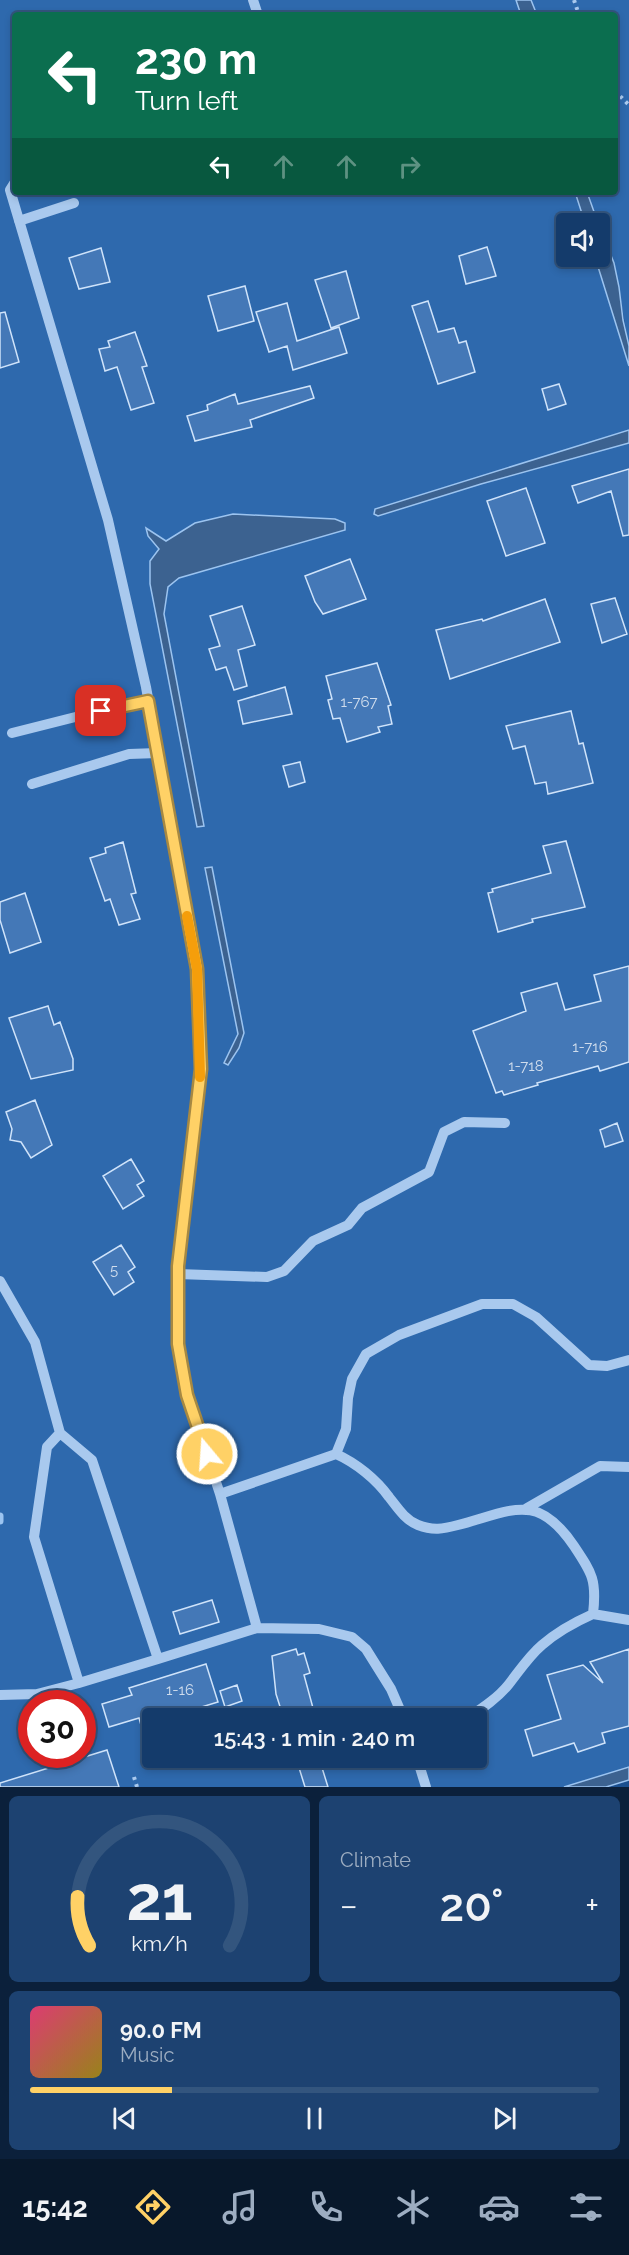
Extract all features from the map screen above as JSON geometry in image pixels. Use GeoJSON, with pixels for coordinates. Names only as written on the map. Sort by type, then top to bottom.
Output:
{"type":"FeatureCollection","features":[{"type":"Feature","properties":{"kind":"street"},"geometry":{"type":"LineString","coordinates":[[14,195],[19,221],[108,520],[148,701],[197,969],[201,1069],[178,1274],[178,1344],[187,1395],[220,1494],[257,1628]]}},
{"type":"Feature","properties":{"kind":"street"},"geometry":{"type":"LineString","coordinates":[[19,221],[74,203]]}},
{"type":"Feature","properties":{"kind":"street"},"geometry":{"type":"LineString","coordinates":[[12,733],[123,705],[148,701]]}},
{"type":"Feature","properties":{"kind":"street"},"geometry":{"type":"LineString","coordinates":[[32,784],[129,754],[158,753]]}},
{"type":"Feature","properties":{"kind":"street"},"geometry":{"type":"LineString","coordinates":[[178,1274],[267,1277],[284,1271],[313,1241],[348,1225],[362,1208],[429,1172],[444,1132],[464,1122],[505,1123]]}},
{"type":"Feature","properties":{"kind":"street"},"geometry":{"type":"LineString","coordinates":[[0,1281],[35,1342],[60,1433],[92,1460],[158,1659]]}},
{"type":"Feature","properties":{"kind":"street"},"geometry":{"type":"LineString","coordinates":[[336,1454],[346,1429],[352,1379],[366,1354],[399,1335],[482,1304],[513,1304],[536,1317],[562,1343],[590,1365],[607,1366],[629,1360]]}},
{"type":"Feature","properties":{"kind":"street"},"geometry":{"type":"LineString","coordinates":[[60,1433],[47,1448],[34,1538],[79,1683]]}},
{"type":"Feature","properties":{"kind":"street"},"geometry":{"type":"LineString","coordinates":[[220,1494],[336,1454],[352,1461],[389,1496],[408,1519],[436,1530],[527,1508],[600,1466],[629,1467]]}},
{"type":"Feature","properties":{"kind":"street"},"geometry":{"type":"LineString","coordinates":[[527,1508],[547,1515],[565,1533],[579,1554],[596,1588],[593,1614]]}},
{"type":"Feature","properties":{"kind":"street"},"geometry":{"type":"LineString","coordinates":[[482,1708],[508,1686],[522,1665],[541,1645],[562,1630],[593,1614],[629,1620]]}},
{"type":"Feature","properties":{"kind":"street"},"geometry":{"type":"LineString","coordinates":[[0,1695],[37,1694],[257,1628],[319,1629],[352,1637],[366,1649],[391,1689],[399,1708]]}},
{"type":"Feature","properties":{"kind":"street"},"geometry":{"type":"LineString","coordinates":[[420,1768],[426,1787]]}},
{"type":"Feature","properties":{"kind":"path"},"geometry":{"type":"LineString","coordinates":[[618,94],[629,105]]}},
{"type":"Feature","properties":{"kind":"path"},"geometry":{"type":"LineString","coordinates":[[134,1777],[137,1787]]}},
{"type":"Feature","properties":{"kind":"shaded area"},"geometry":{"type":"Polygon","coordinates":[[[0,0],[522,0],[525,12],[12,12],[12,195],[581,195],[587,213],[556,213],[556,267],[603,267],[629,351],[629,1769],[569,1787],[0,1787],[0,0]]]}},
{"type":"Feature","properties":{"kind":"shaded area"},"geometry":{"type":"Polygon","coordinates":[[[516,0],[531,0],[536,12],[520,12],[516,0]]]}},
{"type":"Feature","properties":{"kind":"shaded area"},"geometry":{"type":"Polygon","coordinates":[[[531,0],[629,0],[629,346],[614,263],[610,252],[610,213],[595,213],[588,195],[618,195],[618,12],[536,12],[531,0]]]}},
{"type":"Feature","properties":{"kind":"shaded area"},"geometry":{"type":"Polygon","coordinates":[[[576,195],[588,195],[594,213],[582,213],[576,195]]]}},
{"type":"Feature","properties":{"kind":"shaded area"},"geometry":{"type":"Polygon","coordinates":[[[610,253],[619,287],[629,346],[629,366],[598,267],[610,267],[610,253]]]}},
{"type":"Feature","properties":{"kind":"shaded area"},"geometry":{"type":"Polygon","coordinates":[[[629,430],[629,443],[481,484],[378,516],[374,514],[375,509],[629,430]]]}},
{"type":"Feature","properties":{"kind":"shaded area"},"geometry":{"type":"Polygon","coordinates":[[[233,514],[335,519],[345,523],[345,530],[179,578],[168,587],[164,614],[204,826],[197,827],[150,584],[150,561],[159,549],[148,536],[146,528],[166,541],[195,523],[233,514]]]}},
{"type":"Feature","properties":{"kind":"shaded area"},"geometry":{"type":"Polygon","coordinates":[[[212,867],[244,1033],[239,1048],[228,1065],[224,1063],[238,1034],[205,868],[212,867]]]}},
{"type":"Feature","properties":{"kind":"shaded area"},"geometry":{"type":"Polygon","coordinates":[[[629,1767],[629,1780],[606,1787],[564,1787],[629,1767]]]}},
{"type":"Feature","properties":{"kind":"building"},"geometry":{"type":"Polygon","coordinates":[[[487,247],[496,276],[466,284],[459,256],[487,247]]]}},
{"type":"Feature","properties":{"kind":"building"},"geometry":{"type":"Polygon","coordinates":[[[101,248],[110,282],[79,289],[69,258],[101,248]]]}},
{"type":"Feature","properties":{"kind":"building"},"geometry":{"type":"Polygon","coordinates":[[[346,271],[359,318],[331,328],[315,280],[346,271]]]}},
{"type":"Feature","properties":{"kind":"building"},"geometry":{"type":"Polygon","coordinates":[[[245,286],[254,321],[218,331],[208,296],[245,286]]]}},
{"type":"Feature","properties":{"kind":"building"},"geometry":{"type":"Polygon","coordinates":[[[428,301],[438,332],[454,328],[459,343],[466,341],[475,372],[438,384],[412,306],[428,301]]]}},
{"type":"Feature","properties":{"kind":"building"},"geometry":{"type":"Polygon","coordinates":[[[287,303],[297,341],[339,327],[347,353],[293,370],[287,346],[269,352],[256,312],[287,303]]]}},
{"type":"Feature","properties":{"kind":"building"},"geometry":{"type":"Polygon","coordinates":[[[5,312],[19,362],[0,368],[0,313],[5,312]]]}},
{"type":"Feature","properties":{"kind":"building"},"geometry":{"type":"Polygon","coordinates":[[[135,332],[147,366],[142,367],[154,403],[131,410],[117,367],[105,371],[99,349],[110,347],[108,341],[135,332]]]}},
{"type":"Feature","properties":{"kind":"building"},"geometry":{"type":"Polygon","coordinates":[[[559,384],[566,404],[548,410],[542,389],[559,384]]]}},
{"type":"Feature","properties":{"kind":"building"},"geometry":{"type":"Polygon","coordinates":[[[310,386],[314,398],[250,420],[252,427],[195,441],[187,416],[208,410],[207,405],[235,394],[238,404],[310,386]]]}},
{"type":"Feature","properties":{"kind":"building"},"geometry":{"type":"Polygon","coordinates":[[[629,469],[629,535],[623,536],[611,491],[578,503],[572,486],[629,469]]]}},
{"type":"Feature","properties":{"kind":"building"},"geometry":{"type":"Polygon","coordinates":[[[526,488],[545,543],[506,556],[487,501],[526,488]]]}},
{"type":"Feature","properties":{"kind":"building"},"geometry":{"type":"Polygon","coordinates":[[[350,559],[366,599],[323,614],[315,602],[305,576],[350,559]]]}},
{"type":"Feature","properties":{"kind":"building"},"geometry":{"type":"Polygon","coordinates":[[[615,598],[627,634],[602,643],[591,604],[615,598]]]}},
{"type":"Feature","properties":{"kind":"building"},"geometry":{"type":"Polygon","coordinates":[[[545,599],[560,642],[450,679],[436,630],[482,619],[483,621],[545,599]]]}},
{"type":"Feature","properties":{"kind":"building"},"geometry":{"type":"Polygon","coordinates":[[[242,606],[255,645],[238,650],[247,686],[234,690],[226,667],[216,670],[209,649],[220,646],[210,616],[242,606]]]}},
{"type":"Feature","properties":{"kind":"building"},"geometry":{"type":"Polygon","coordinates":[[[377,663],[391,705],[388,706],[392,724],[378,727],[380,732],[347,742],[340,718],[333,719],[328,700],[332,699],[326,676],[377,663]]]}},
{"type":"Feature","properties":{"kind":"building"},"geometry":{"type":"Polygon","coordinates":[[[285,687],[292,714],[243,724],[238,701],[285,687]]]}},
{"type":"Feature","properties":{"kind":"building"},"geometry":{"type":"Polygon","coordinates":[[[571,711],[579,744],[583,743],[593,783],[548,794],[546,782],[535,784],[525,746],[513,749],[506,726],[571,711]]]}},
{"type":"Feature","properties":{"kind":"building"},"geometry":{"type":"Polygon","coordinates":[[[300,762],[305,782],[289,787],[283,766],[300,762]]]}},
{"type":"Feature","properties":{"kind":"building"},"geometry":{"type":"Polygon","coordinates":[[[566,841],[585,907],[532,919],[533,922],[498,932],[488,893],[493,892],[492,889],[551,873],[543,846],[566,841]]]}},
{"type":"Feature","properties":{"kind":"building"},"geometry":{"type":"Polygon","coordinates":[[[123,842],[136,893],[131,894],[140,919],[119,925],[110,899],[105,901],[90,858],[106,853],[105,848],[123,842]]]}},
{"type":"Feature","properties":{"kind":"building"},"geometry":{"type":"Polygon","coordinates":[[[25,893],[41,942],[10,953],[0,920],[0,902],[25,893]]]}},
{"type":"Feature","properties":{"kind":"building"},"geometry":{"type":"Polygon","coordinates":[[[629,966],[629,1062],[600,1071],[598,1066],[504,1095],[502,1091],[496,1093],[473,1031],[526,1011],[521,993],[557,983],[565,1010],[601,1001],[594,975],[629,966]]]}},
{"type":"Feature","properties":{"kind":"building"},"geometry":{"type":"Polygon","coordinates":[[[48,1006],[54,1025],[60,1022],[73,1059],[73,1070],[31,1079],[9,1018],[48,1006]]]}},
{"type":"Feature","properties":{"kind":"building"},"geometry":{"type":"Polygon","coordinates":[[[35,1100],[52,1145],[31,1158],[21,1142],[10,1140],[12,1129],[6,1112],[35,1100]]]}},
{"type":"Feature","properties":{"kind":"building"},"geometry":{"type":"Polygon","coordinates":[[[617,1123],[623,1141],[605,1147],[600,1130],[617,1123]]]}},
{"type":"Feature","properties":{"kind":"building"},"geometry":{"type":"Polygon","coordinates":[[[131,1159],[144,1181],[137,1185],[144,1196],[123,1209],[103,1176],[131,1159]]]}},
{"type":"Feature","properties":{"kind":"building"},"geometry":{"type":"Polygon","coordinates":[[[121,1245],[135,1267],[128,1272],[134,1282],[114,1295],[93,1262],[121,1245]]]}},
{"type":"Feature","properties":{"kind":"building"},"geometry":{"type":"Polygon","coordinates":[[[212,1600],[219,1622],[180,1634],[173,1612],[212,1600]]]}},
{"type":"Feature","properties":{"kind":"building"},"geometry":{"type":"Polygon","coordinates":[[[296,1649],[298,1655],[304,1653],[310,1673],[304,1675],[313,1708],[280,1708],[276,1694],[272,1656],[296,1649]]]}},
{"type":"Feature","properties":{"kind":"building"},"geometry":{"type":"Polygon","coordinates":[[[629,1649],[629,1726],[602,1733],[605,1743],[578,1752],[574,1743],[533,1756],[525,1730],[561,1719],[547,1675],[583,1665],[603,1683],[590,1662],[629,1649]]]}},
{"type":"Feature","properties":{"kind":"building"},"geometry":{"type":"Polygon","coordinates":[[[206,1664],[218,1702],[198,1708],[142,1708],[142,1725],[139,1718],[109,1727],[102,1704],[132,1695],[129,1688],[206,1664]]]}},
{"type":"Feature","properties":{"kind":"building"},"geometry":{"type":"Polygon","coordinates":[[[237,1685],[242,1701],[225,1707],[220,1691],[237,1685]]]}},
{"type":"Feature","properties":{"kind":"building"},"geometry":{"type":"Polygon","coordinates":[[[107,1750],[119,1787],[0,1787],[0,1783],[49,1768],[96,1768],[96,1753],[107,1750]]]}},
{"type":"Feature","properties":{"kind":"building"},"geometry":{"type":"Polygon","coordinates":[[[299,1768],[322,1768],[328,1787],[305,1787],[299,1768]]]}},
{"type":"Feature","properties":{"kind":"waterway"},"geometry":{"type":"LineString","coordinates":[[0,1516],[0,1521]]}},
{"type":"Feature","properties":{"kind":"slow traffic"},"geometry":{"type":"LineString","coordinates":[[187,916],[197,969],[200,1077]]}},
{"type":"Feature","properties":{"kind":"route"},"geometry":{"type":"LineString","coordinates":[[101,711],[148,701],[197,969],[201,1069],[178,1266],[178,1344],[187,1395],[207,1454]]}}]}
